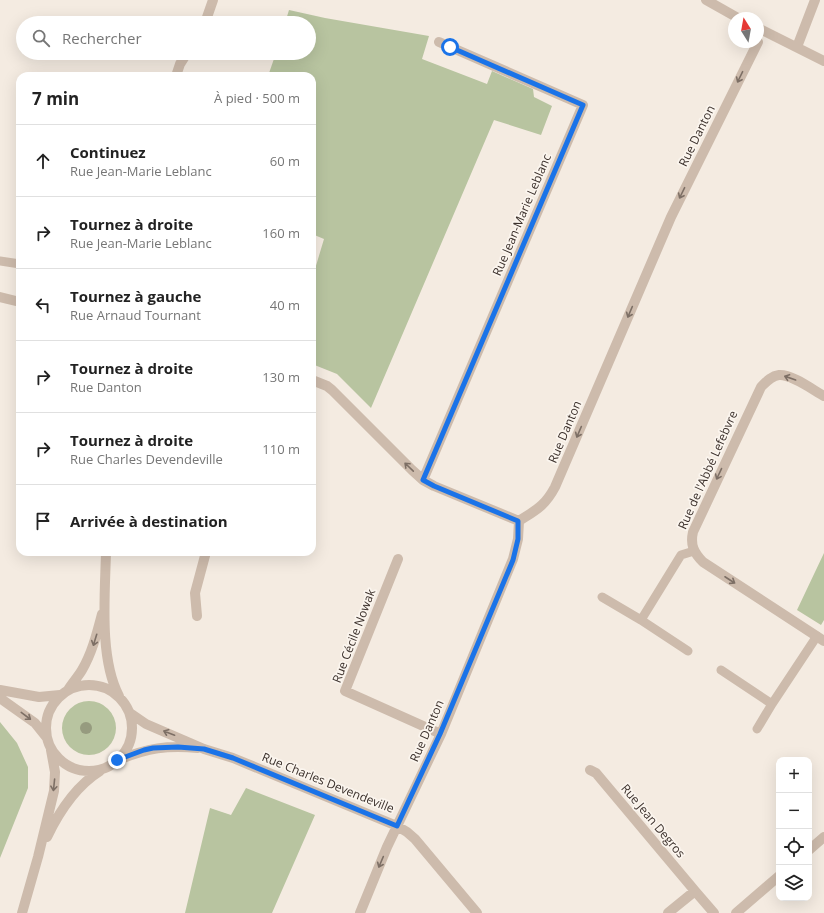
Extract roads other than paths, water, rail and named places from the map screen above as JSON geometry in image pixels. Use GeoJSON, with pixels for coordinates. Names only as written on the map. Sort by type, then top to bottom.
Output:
{"type":"FeatureCollection","features":[{"type":"Feature","properties":{"kind":"street"},"geometry":{"type":"LineString","coordinates":[[207,16],[213,0]]}},
{"type":"Feature","properties":{"kind":"street"},"geometry":{"type":"LineString","coordinates":[[706,0],[728,12]]}},
{"type":"Feature","properties":{"kind":"street"},"geometry":{"type":"LineString","coordinates":[[797,47],[815,0]]}},
{"type":"Feature","properties":{"kind":"street"},"geometry":{"type":"LineString","coordinates":[[764,31],[824,61]]}},
{"type":"Feature","properties":{"kind":"street","name":"Rue Jean-Marie Leblanc"},"geometry":{"type":"LineString","coordinates":[[423,480],[583,105],[439,42]]}},
{"type":"Feature","properties":{"kind":"street","name":"Rue Danton"},"geometry":{"type":"LineString","coordinates":[[360,913],[397,826],[440,734],[513,560],[518,539],[518,521],[542,506],[555,487],[671,217],[755,48]]}},
{"type":"Feature","properties":{"kind":"street"},"geometry":{"type":"LineString","coordinates":[[178,72],[184,60]]}},
{"type":"Feature","properties":{"kind":"street"},"geometry":{"type":"LineString","coordinates":[[0,297],[16,301]]}},
{"type":"Feature","properties":{"kind":"street","name":"Rue de l'Abbé Lefebvre"},"geometry":{"type":"LineString","coordinates":[[694,551],[691,546],[693,532],[761,386],[773,377],[780,375],[794,379],[824,396]]}},
{"type":"Feature","properties":{"kind":"street"},"geometry":{"type":"LineString","coordinates":[[316,382],[327,386],[332,390],[423,480],[518,521]]}},
{"type":"Feature","properties":{"kind":"street"},"geometry":{"type":"LineString","coordinates":[[694,551],[703,562],[821,638]]}},
{"type":"Feature","properties":{"kind":"street"},"geometry":{"type":"LineString","coordinates":[[38,857],[49,834],[71,798],[86,781],[117,760],[127,749],[130,742],[132,728],[130,713],[119,696],[112,679],[108,658],[104,603],[106,556]]}},
{"type":"Feature","properties":{"kind":"street"},"geometry":{"type":"LineString","coordinates":[[197,616],[195,593],[205,556]]}},
{"type":"Feature","properties":{"kind":"street","name":"Rue Cécile Nowak"},"geometry":{"type":"LineString","coordinates":[[398,560],[345,691],[440,734]]}},
{"type":"Feature","properties":{"kind":"street"},"geometry":{"type":"LineString","coordinates":[[22,913],[49,813],[55,780],[48,742],[46,723],[48,715],[55,701],[64,693],[82,671],[87,661],[95,639],[104,603]]}},
{"type":"Feature","properties":{"kind":"street"},"geometry":{"type":"LineString","coordinates":[[0,690],[39,697],[64,693],[82,685],[98,685],[119,696]]}},
{"type":"Feature","properties":{"kind":"street"},"geometry":{"type":"LineString","coordinates":[[0,698],[32,720],[59,759],[72,768],[88,771],[104,768]]}},
{"type":"Feature","properties":{"kind":"street","name":"Rue Charles Devendeville"},"geometry":{"type":"LineString","coordinates":[[130,713],[146,724],[204,749],[233,758],[397,826],[407,832],[477,913]]}},
{"type":"Feature","properties":{"kind":"street","name":"Rue Charles Devendeville"},"geometry":{"type":"LineString","coordinates":[[117,760],[153,748],[178,747],[204,749]]}},
{"type":"Feature","properties":{"kind":"street","name":"Rue Jean Degros"},"geometry":{"type":"LineString","coordinates":[[590,770],[596,773],[714,913]]}},
{"type":"Feature","properties":{"kind":"street"},"geometry":{"type":"LineString","coordinates":[[812,847],[824,837]]}},
{"type":"Feature","properties":{"kind":"street"},"geometry":{"type":"LineString","coordinates":[[736,913],[776,879]]}},
{"type":"Feature","properties":{"kind":"street"},"geometry":{"type":"LineString","coordinates":[[668,913],[695,891]]}},
{"type":"Feature","properties":{"kind":"lane"},"geometry":{"type":"LineString","coordinates":[[0,261],[16,263]]}},
{"type":"Feature","properties":{"kind":"lane"},"geometry":{"type":"LineString","coordinates":[[641,620],[681,555],[694,551]]}},
{"type":"Feature","properties":{"kind":"lane"},"geometry":{"type":"LineString","coordinates":[[602,597],[641,620],[688,651]]}},
{"type":"Feature","properties":{"kind":"lane"},"geometry":{"type":"LineString","coordinates":[[757,729],[772,704],[821,638]]}},
{"type":"Feature","properties":{"kind":"lane"},"geometry":{"type":"LineString","coordinates":[[721,670],[772,704]]}}]}
